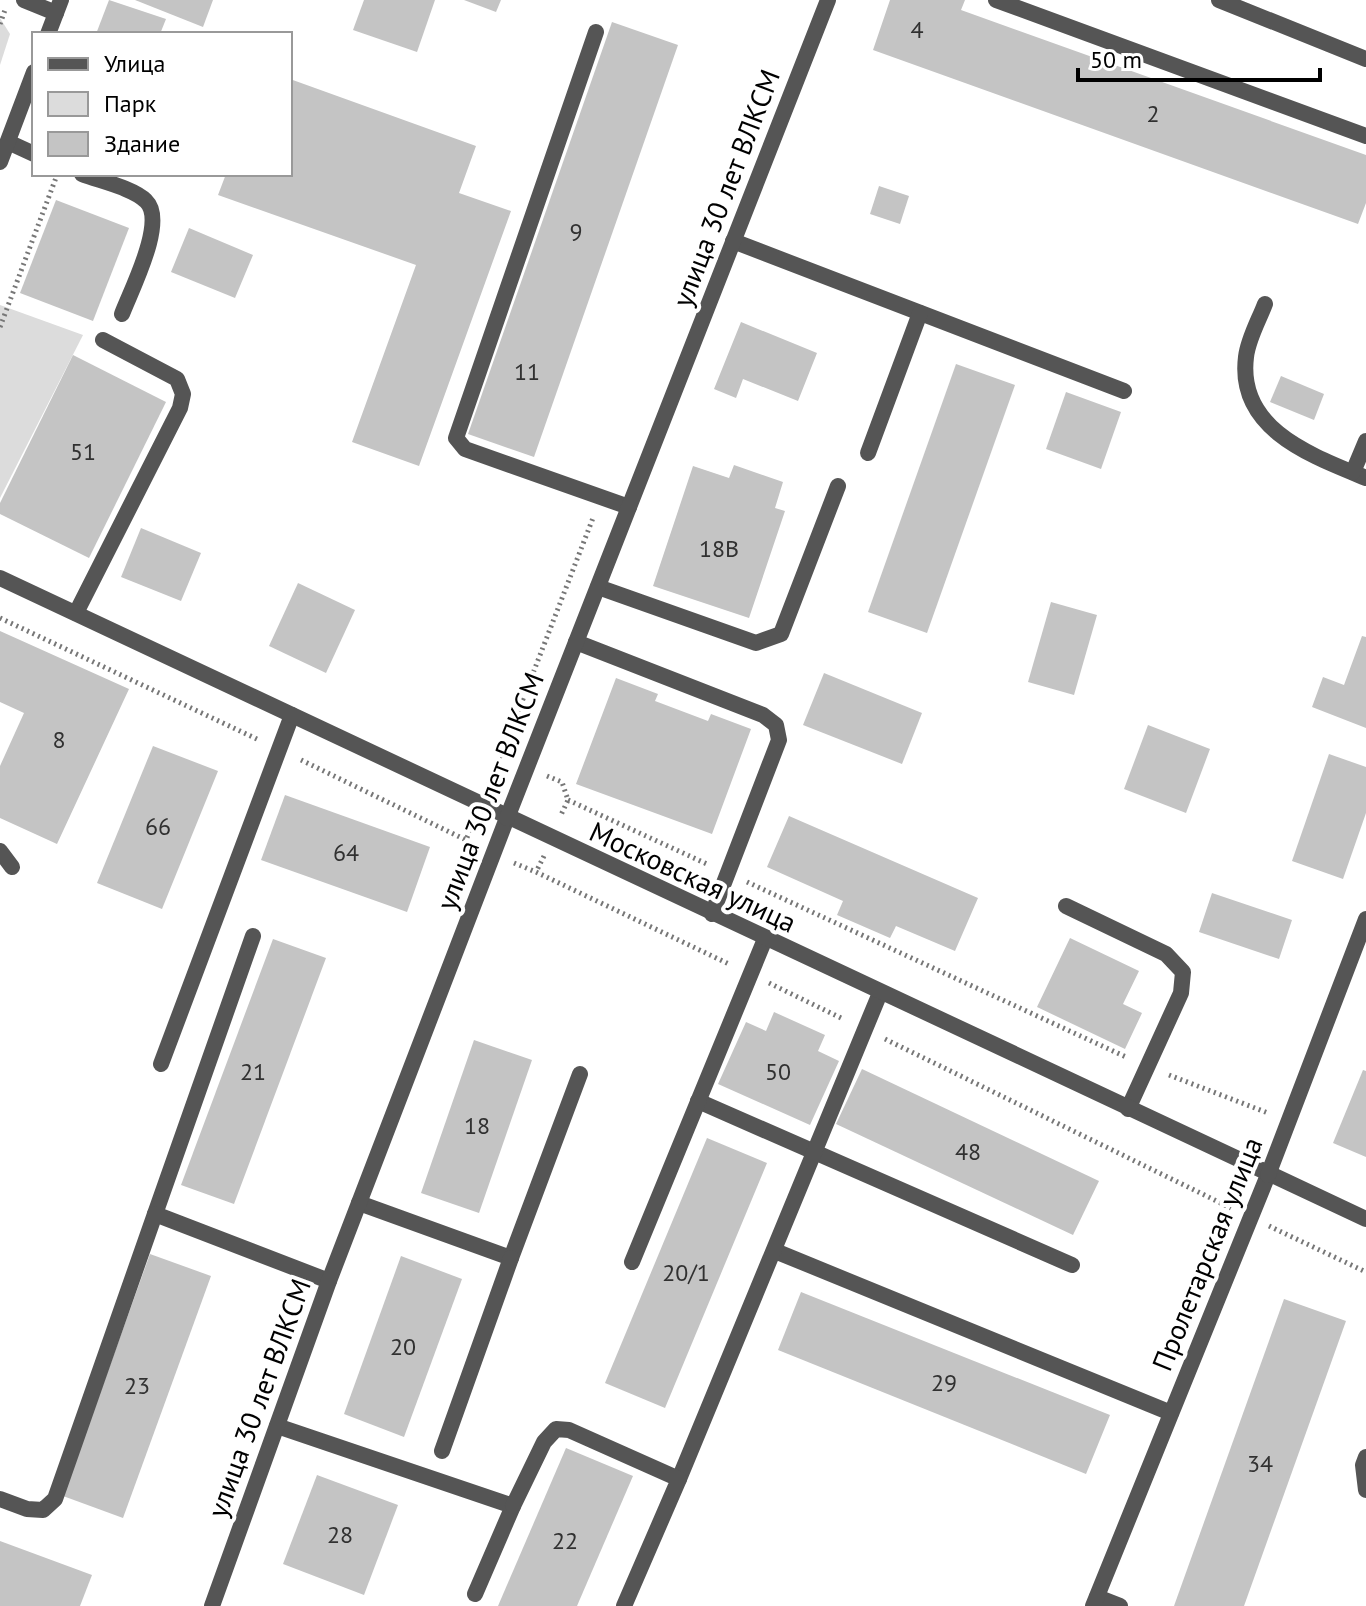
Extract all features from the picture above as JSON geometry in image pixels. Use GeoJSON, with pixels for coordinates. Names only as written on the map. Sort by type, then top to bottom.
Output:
{"type":"FeatureCollection","features":[{"type":"Feature","properties":{"kind":"street"},"geometry":{"type":"LineString","coordinates":[[24,0],[59,6],[49,32]]}},
{"type":"Feature","properties":{"kind":"street","name":"улица 30 лет ВЛКСМ"},"geometry":{"type":"LineString","coordinates":[[212,1606],[329,1281],[828,0]]}},
{"type":"Feature","properties":{"kind":"street"},"geometry":{"type":"LineString","coordinates":[[996,0],[1366,136]]}},
{"type":"Feature","properties":{"kind":"street"},"geometry":{"type":"LineString","coordinates":[[1219,0],[1366,59]]}},
{"type":"Feature","properties":{"kind":"street"},"geometry":{"type":"LineString","coordinates":[[596,32],[456,438],[465,449],[629,507]]}},
{"type":"Feature","properties":{"kind":"street"},"geometry":{"type":"LineString","coordinates":[[0,162],[32,77]]}},
{"type":"Feature","properties":{"kind":"street"},"geometry":{"type":"LineString","coordinates":[[8,142],[32,153]]}},
{"type":"Feature","properties":{"kind":"street"},"geometry":{"type":"LineString","coordinates":[[87,176],[145,200],[154,212],[153,231],[122,314]]}},
{"type":"Feature","properties":{"kind":"street"},"geometry":{"type":"LineString","coordinates":[[733,241],[1124,391]]}},
{"type":"Feature","properties":{"kind":"street"},"geometry":{"type":"LineString","coordinates":[[1265,304],[1246,354],[1245,391],[1262,421],[1320,459],[1359,475],[1366,441]]}},
{"type":"Feature","properties":{"kind":"street"},"geometry":{"type":"LineString","coordinates":[[868,453],[920,313]]}},
{"type":"Feature","properties":{"kind":"street"},"geometry":{"type":"LineString","coordinates":[[76,613],[180,408],[183,394],[177,379],[103,340]]}},
{"type":"Feature","properties":{"kind":"street"},"geometry":{"type":"LineString","coordinates":[[598,587],[756,643],[768,642],[781,634],[838,486]]}},
{"type":"Feature","properties":{"kind":"street","name":"Московская улица"},"geometry":{"type":"LineString","coordinates":[[0,578],[1366,1219]]}},
{"type":"Feature","properties":{"kind":"street"},"geometry":{"type":"LineString","coordinates":[[576,642],[763,715],[776,725],[779,740],[712,914]]}},
{"type":"Feature","properties":{"kind":"street"},"geometry":{"type":"LineString","coordinates":[[161,1064],[292,715]]}},
{"type":"Feature","properties":{"kind":"street"},"geometry":{"type":"LineString","coordinates":[[0,851],[12,867]]}},
{"type":"Feature","properties":{"kind":"street"},"geometry":{"type":"LineString","coordinates":[[1066,906],[1166,954],[1183,972],[1181,993],[1128,1109]]}},
{"type":"Feature","properties":{"kind":"street","name":"Пролетарская улица"},"geometry":{"type":"LineString","coordinates":[[1095,1601],[1251,1218],[1366,919]]}},
{"type":"Feature","properties":{"kind":"street"},"geometry":{"type":"LineString","coordinates":[[0,1499],[27,1509],[43,1510],[55,1499],[253,936]]}},
{"type":"Feature","properties":{"kind":"street"},"geometry":{"type":"LineString","coordinates":[[632,1262],[765,939]]}},
{"type":"Feature","properties":{"kind":"street"},"geometry":{"type":"LineString","coordinates":[[624,1606],[775,1251],[880,993]]}},
{"type":"Feature","properties":{"kind":"street"},"geometry":{"type":"LineString","coordinates":[[442,1451],[580,1074]]}},
{"type":"Feature","properties":{"kind":"street"},"geometry":{"type":"LineString","coordinates":[[698,1101],[1072,1265]]}},
{"type":"Feature","properties":{"kind":"street"},"geometry":{"type":"LineString","coordinates":[[359,1203],[511,1258]]}},
{"type":"Feature","properties":{"kind":"street"},"geometry":{"type":"LineString","coordinates":[[155,1214],[329,1281]]}},
{"type":"Feature","properties":{"kind":"street"},"geometry":{"type":"LineString","coordinates":[[775,1251],[1171,1413]]}},
{"type":"Feature","properties":{"kind":"street"},"geometry":{"type":"LineString","coordinates":[[277,1426],[513,1506]]}},
{"type":"Feature","properties":{"kind":"street"},"geometry":{"type":"LineString","coordinates":[[475,1594],[544,1442],[556,1429],[569,1430],[679,1479]]}},
{"type":"Feature","properties":{"kind":"street"},"geometry":{"type":"LineString","coordinates":[[1366,1457],[1363,1465],[1366,1490]]}},
{"type":"Feature","properties":{"kind":"street"},"geometry":{"type":"LineString","coordinates":[[1095,1601],[1120,1606]]}},
{"type":"Feature","properties":{"kind":"path"},"geometry":{"type":"LineString","coordinates":[[0,327],[57,176]]}},
{"type":"Feature","properties":{"kind":"path"},"geometry":{"type":"LineString","coordinates":[[0,618],[466,840],[601,497]]}},
{"type":"Feature","properties":{"kind":"path"},"geometry":{"type":"LineString","coordinates":[[501,756],[562,782],[568,800],[536,872],[1366,1272]]}},
{"type":"Feature","properties":{"kind":"path"},"geometry":{"type":"LineString","coordinates":[[568,800],[1147,1067],[1289,1121]]}},
{"type":"Feature","properties":{"kind":"green space"},"geometry":{"type":"Polygon","coordinates":[[[0,18],[10,34],[0,65],[0,18]]]}},
{"type":"Feature","properties":{"kind":"green space"},"geometry":{"type":"Polygon","coordinates":[[[0,305],[83,335],[0,498],[0,305]]]}},
{"type":"Feature","properties":{"kind":"building"},"geometry":{"type":"Polygon","coordinates":[[[109,0],[166,19],[161,32],[97,32],[109,0]]]}},
{"type":"Feature","properties":{"kind":"building"},"geometry":{"type":"Polygon","coordinates":[[[135,0],[213,0],[203,27],[135,0]]]}},
{"type":"Feature","properties":{"kind":"building"},"geometry":{"type":"Polygon","coordinates":[[[364,0],[435,0],[417,52],[353,30],[364,0]]]}},
{"type":"Feature","properties":{"kind":"building"},"geometry":{"type":"Polygon","coordinates":[[[464,0],[501,0],[496,12],[464,0]]]}},
{"type":"Feature","properties":{"kind":"building"},"geometry":{"type":"Polygon","coordinates":[[[890,0],[965,0],[961,10],[1366,155],[1366,203],[1358,224],[873,50],[890,0]]]}},
{"type":"Feature","properties":{"kind":"building"},"geometry":{"type":"Polygon","coordinates":[[[612,22],[678,45],[534,457],[468,434],[612,22]]]}},
{"type":"Feature","properties":{"kind":"building"},"geometry":{"type":"Polygon","coordinates":[[[292,80],[476,146],[459,193],[511,211],[419,466],[352,442],[416,265],[218,195],[225,176],[292,176],[292,80]]]}},
{"type":"Feature","properties":{"kind":"building"},"geometry":{"type":"Polygon","coordinates":[[[879,186],[909,196],[900,224],[870,214],[879,186]]]}},
{"type":"Feature","properties":{"kind":"building"},"geometry":{"type":"Polygon","coordinates":[[[56,200],[129,228],[93,321],[20,293],[56,200]]]}},
{"type":"Feature","properties":{"kind":"building"},"geometry":{"type":"Polygon","coordinates":[[[189,228],[253,255],[235,298],[171,272],[189,228]]]}},
{"type":"Feature","properties":{"kind":"building"},"geometry":{"type":"Polygon","coordinates":[[[741,322],[817,353],[798,401],[743,379],[736,398],[714,389],[741,322]]]}},
{"type":"Feature","properties":{"kind":"building"},"geometry":{"type":"Polygon","coordinates":[[[73,355],[166,402],[89,558],[0,514],[0,503],[73,355]]]}},
{"type":"Feature","properties":{"kind":"building"},"geometry":{"type":"Polygon","coordinates":[[[956,364],[1015,385],[927,633],[868,612],[956,364]]]}},
{"type":"Feature","properties":{"kind":"building"},"geometry":{"type":"Polygon","coordinates":[[[1281,376],[1324,394],[1314,420],[1270,402],[1281,376]]]}},
{"type":"Feature","properties":{"kind":"building"},"geometry":{"type":"Polygon","coordinates":[[[1066,392],[1121,412],[1101,469],[1046,449],[1066,392]]]}},
{"type":"Feature","properties":{"kind":"building"},"geometry":{"type":"Polygon","coordinates":[[[734,465],[783,482],[775,508],[785,511],[749,618],[653,586],[693,466],[729,478],[734,465]]]}},
{"type":"Feature","properties":{"kind":"building"},"geometry":{"type":"Polygon","coordinates":[[[141,528],[201,553],[181,601],[121,577],[141,528]]]}},
{"type":"Feature","properties":{"kind":"building"},"geometry":{"type":"Polygon","coordinates":[[[298,583],[355,610],[326,673],[269,646],[298,583]]]}},
{"type":"Feature","properties":{"kind":"building"},"geometry":{"type":"Polygon","coordinates":[[[1051,602],[1097,615],[1074,695],[1028,682],[1051,602]]]}},
{"type":"Feature","properties":{"kind":"building"},"geometry":{"type":"Polygon","coordinates":[[[0,631],[129,689],[57,844],[0,818],[0,766],[24,713],[0,702],[0,631]]]}},
{"type":"Feature","properties":{"kind":"building"},"geometry":{"type":"Polygon","coordinates":[[[1362,636],[1366,637],[1366,728],[1312,707],[1323,677],[1344,685],[1362,636]]]}},
{"type":"Feature","properties":{"kind":"building"},"geometry":{"type":"Polygon","coordinates":[[[824,673],[922,713],[902,764],[803,725],[824,673]]]}},
{"type":"Feature","properties":{"kind":"building"},"geometry":{"type":"Polygon","coordinates":[[[616,678],[658,694],[655,701],[708,721],[711,714],[751,729],[712,834],[576,784],[616,678]]]}},
{"type":"Feature","properties":{"kind":"building"},"geometry":{"type":"Polygon","coordinates":[[[1148,725],[1210,749],[1186,813],[1124,789],[1148,725]]]}},
{"type":"Feature","properties":{"kind":"building"},"geometry":{"type":"Polygon","coordinates":[[[153,746],[218,771],[162,909],[97,883],[153,746]]]}},
{"type":"Feature","properties":{"kind":"building"},"geometry":{"type":"Polygon","coordinates":[[[1329,754],[1366,767],[1366,813],[1343,879],[1292,861],[1329,754]]]}},
{"type":"Feature","properties":{"kind":"building"},"geometry":{"type":"Polygon","coordinates":[[[285,795],[430,847],[407,912],[261,860],[285,795]]]}},
{"type":"Feature","properties":{"kind":"building"},"geometry":{"type":"Polygon","coordinates":[[[789,816],[978,898],[955,951],[896,926],[890,938],[837,915],[843,901],[767,867],[789,816]]]}},
{"type":"Feature","properties":{"kind":"building"},"geometry":{"type":"Polygon","coordinates":[[[1212,893],[1292,920],[1279,959],[1199,932],[1212,893]]]}},
{"type":"Feature","properties":{"kind":"building"},"geometry":{"type":"Polygon","coordinates":[[[1070,938],[1139,971],[1123,1004],[1142,1013],[1125,1049],[1037,1007],[1070,938]]]}},
{"type":"Feature","properties":{"kind":"building"},"geometry":{"type":"Polygon","coordinates":[[[273,939],[326,958],[234,1204],[181,1185],[273,939]]]}},
{"type":"Feature","properties":{"kind":"building"},"geometry":{"type":"Polygon","coordinates":[[[774,1012],[825,1035],[818,1051],[839,1061],[810,1125],[718,1084],[746,1022],[766,1031],[774,1012]]]}},
{"type":"Feature","properties":{"kind":"building"},"geometry":{"type":"Polygon","coordinates":[[[474,1040],[532,1060],[479,1213],[421,1193],[474,1040]]]}},
{"type":"Feature","properties":{"kind":"building"},"geometry":{"type":"Polygon","coordinates":[[[862,1069],[1099,1181],[1073,1235],[836,1124],[862,1069]]]}},
{"type":"Feature","properties":{"kind":"building"},"geometry":{"type":"Polygon","coordinates":[[[1363,1070],[1366,1071],[1366,1157],[1333,1143],[1363,1070]]]}},
{"type":"Feature","properties":{"kind":"building"},"geometry":{"type":"Polygon","coordinates":[[[707,1138],[767,1163],[665,1408],[605,1383],[707,1138]]]}},
{"type":"Feature","properties":{"kind":"building"},"geometry":{"type":"Polygon","coordinates":[[[150,1254],[211,1276],[123,1518],[63,1496],[150,1254]]]}},
{"type":"Feature","properties":{"kind":"building"},"geometry":{"type":"Polygon","coordinates":[[[401,1256],[462,1279],[404,1437],[344,1414],[401,1256]]]}},
{"type":"Feature","properties":{"kind":"building"},"geometry":{"type":"Polygon","coordinates":[[[801,1292],[1110,1415],[1086,1474],[778,1350],[801,1292]]]}},
{"type":"Feature","properties":{"kind":"building"},"geometry":{"type":"Polygon","coordinates":[[[1284,1299],[1346,1321],[1244,1606],[1174,1606],[1284,1299]]]}},
{"type":"Feature","properties":{"kind":"building"},"geometry":{"type":"Polygon","coordinates":[[[566,1448],[633,1476],[577,1606],[498,1606],[566,1448]]]}},
{"type":"Feature","properties":{"kind":"building"},"geometry":{"type":"Polygon","coordinates":[[[317,1475],[398,1505],[364,1595],[283,1564],[317,1475]]]}},
{"type":"Feature","properties":{"kind":"building"},"geometry":{"type":"Polygon","coordinates":[[[0,1541],[92,1575],[80,1606],[0,1606],[0,1541]]]}}]}
